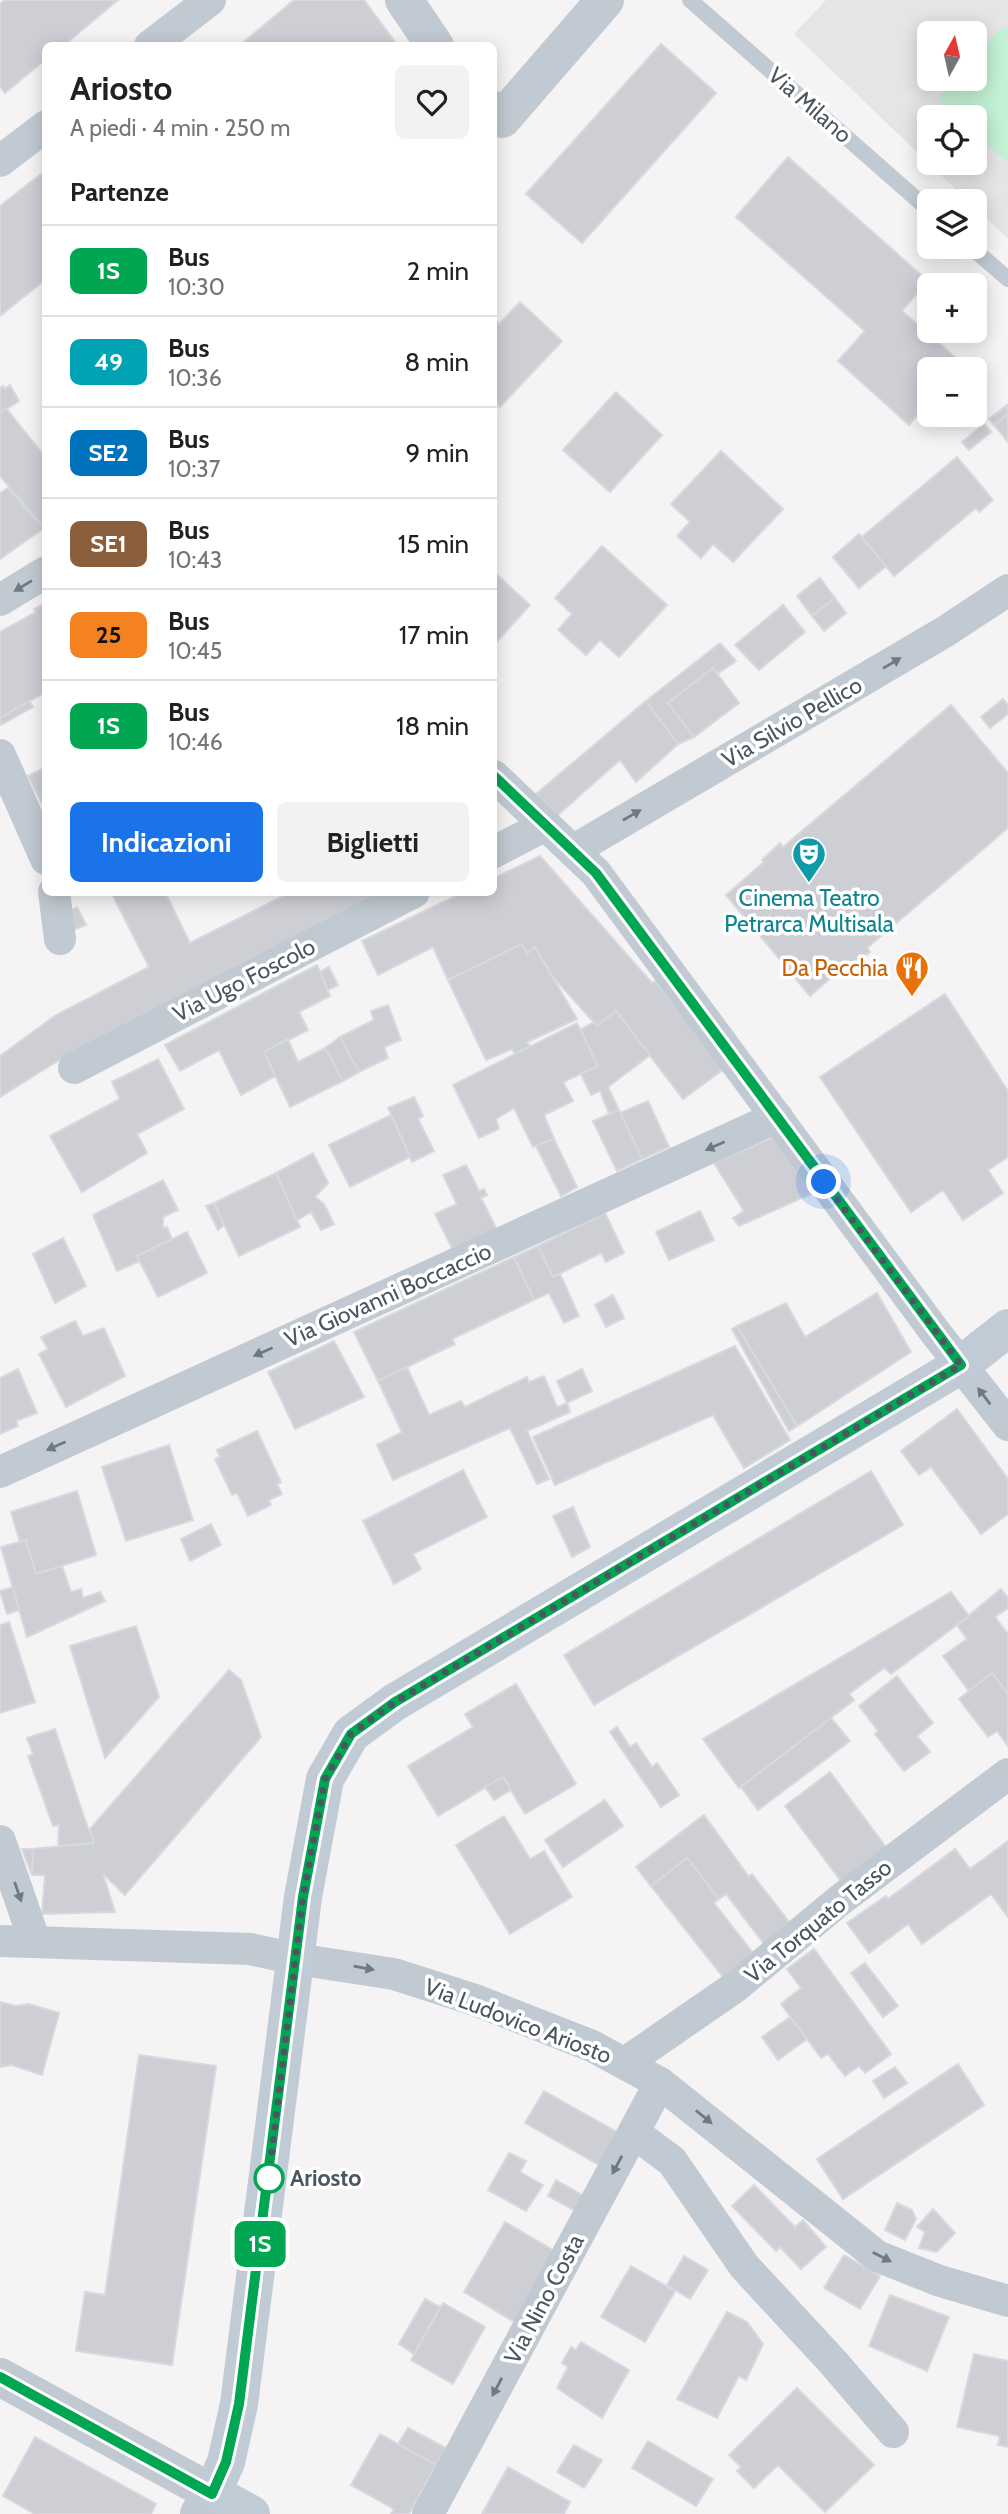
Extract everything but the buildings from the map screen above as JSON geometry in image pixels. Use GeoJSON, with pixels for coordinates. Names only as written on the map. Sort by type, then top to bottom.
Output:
{"type":"FeatureCollection","features":[{"type":"Feature","properties":{"kind":"main road"},"geometry":{"type":"LineString","coordinates":[[251,2514],[206,2504],[226,2462],[239,2404],[303,1897],[325,1779],[351,1734],[395,1702],[961,1365],[1008,1328]]}},
{"type":"Feature","properties":{"kind":"street"},"geometry":{"type":"LineString","coordinates":[[155,42],[210,0]]}},
{"type":"Feature","properties":{"kind":"street"},"geometry":{"type":"LineString","coordinates":[[404,0],[432,42]]}},
{"type":"Feature","properties":{"kind":"street"},"geometry":{"type":"LineString","coordinates":[[497,118],[605,0]]}},
{"type":"Feature","properties":{"kind":"street"},"geometry":{"type":"LineString","coordinates":[[3,151],[42,128]]}},
{"type":"Feature","properties":{"kind":"street"},"geometry":{"type":"LineString","coordinates":[[0,600],[42,574]]}},
{"type":"Feature","properties":{"kind":"street","name":"Via Silvio Pellico"},"geometry":{"type":"LineString","coordinates":[[573,850],[946,631],[1008,590]]}},
{"type":"Feature","properties":{"kind":"street"},"geometry":{"type":"LineString","coordinates":[[0,755],[42,850]]}},
{"type":"Feature","properties":{"kind":"street"},"geometry":{"type":"LineString","coordinates":[[497,779],[596,873],[1008,1425]]}},
{"type":"Feature","properties":{"kind":"street"},"geometry":{"type":"LineString","coordinates":[[497,850],[546,825]]}},
{"type":"Feature","properties":{"kind":"street"},"geometry":{"type":"LineString","coordinates":[[55,896],[60,939]]}},
{"type":"Feature","properties":{"kind":"street","name":"Via Ugo Foscolo"},"geometry":{"type":"LineString","coordinates":[[74,1068],[406,896]]}},
{"type":"Feature","properties":{"kind":"street","name":"Via Giovanni Boccaccio"},"geometry":{"type":"LineString","coordinates":[[0,1472],[777,1118]]}},
{"type":"Feature","properties":{"kind":"street","name":"Via Torquato Tasso"},"geometry":{"type":"LineString","coordinates":[[625,2063],[735,1987],[840,1900],[1008,1774]]}},
{"type":"Feature","properties":{"kind":"street"},"geometry":{"type":"LineString","coordinates":[[0,1841],[36,1942]]}},
{"type":"Feature","properties":{"kind":"street","name":"Via Ludovico Ariosto"},"geometry":{"type":"LineString","coordinates":[[0,1941],[250,1949],[394,1974],[532,2022],[592,2046],[660,2083],[877,2256],[940,2281],[1008,2301]]}},
{"type":"Feature","properties":{"kind":"street","name":"Via Nino Costa"},"geometry":{"type":"LineString","coordinates":[[428,2514],[660,2083]]}},
{"type":"Feature","properties":{"kind":"street"},"geometry":{"type":"LineString","coordinates":[[634,2133],[672,2161],[744,2266],[893,2432]]}},
{"type":"Feature","properties":{"kind":"street"},"geometry":{"type":"LineString","coordinates":[[0,2377],[206,2504]]}},
{"type":"Feature","properties":{"kind":"lane","name":"Via Milano"},"geometry":{"type":"LineString","coordinates":[[690,0],[917,199]]}},
{"type":"Feature","properties":{"kind":"lane"},"geometry":{"type":"LineString","coordinates":[[985,259],[1008,279]]}},
{"type":"Feature","properties":{"kind":"shaded area"},"geometry":{"type":"Polygon","coordinates":[[[826,0],[1008,0],[1008,239],[987,219],[987,189],[955,189],[941,175],[987,175],[987,105],[917,105],[917,152],[794,34],[826,0]]]}},
{"type":"Feature","properties":{"kind":"green space"},"geometry":{"type":"Polygon","coordinates":[[[1003,26],[1008,30],[1008,163],[987,144],[987,105],[944,105],[937,99],[944,91],[987,91],[987,44],[1003,26]]]}},
{"type":"Feature","properties":{"kind":"bus line","name":"1S"},"geometry":{"type":"LineString","coordinates":[[0,2377],[212,2494],[226,2462],[239,2404],[303,1897],[325,1779],[351,1734],[395,1702],[961,1365],[596,873],[497,779]]}},
{"type":"Feature","properties":{"kind":"place","name":"Cinema Teatro Petrarca Multisala"},"geometry":{"type":"Point","coordinates":[809,884]}},
{"type":"Feature","properties":{"kind":"place","name":"Da Pecchia"},"geometry":{"type":"Point","coordinates":[912,998]}},
{"type":"Feature","properties":{"kind":"place","name":"Ariosto"},"geometry":{"type":"Point","coordinates":[269,2178]}},
{"type":"Feature","properties":{"kind":"route"},"geometry":{"type":"LineString","coordinates":[[269,2178],[267,2190],[303,1897],[325,1779],[351,1734],[395,1702],[961,1365],[824,1182]]}}]}
